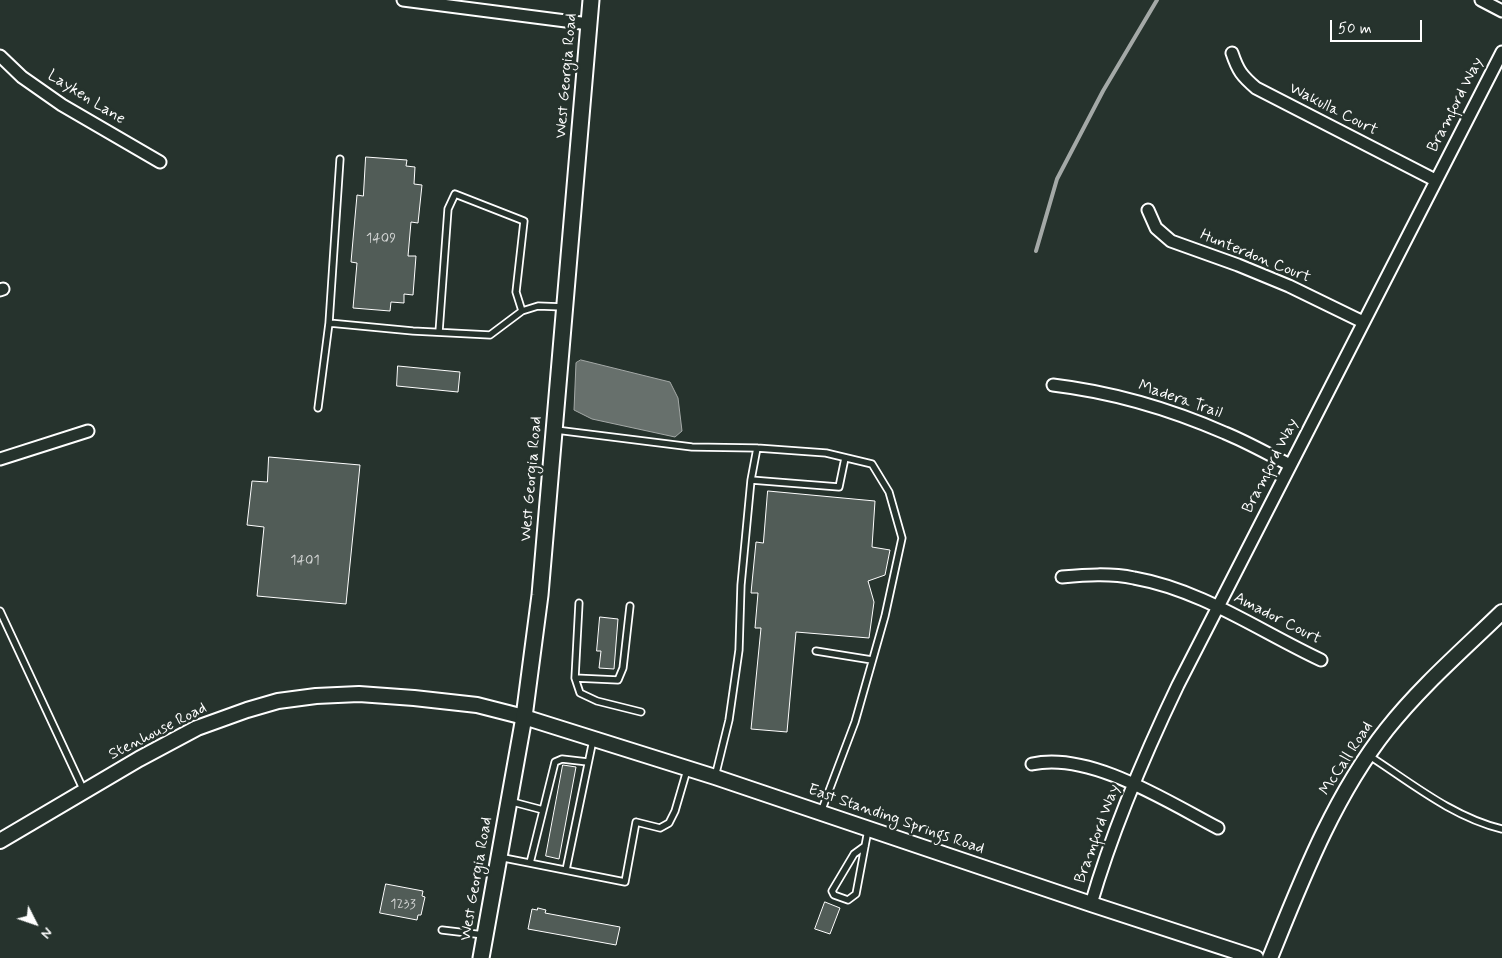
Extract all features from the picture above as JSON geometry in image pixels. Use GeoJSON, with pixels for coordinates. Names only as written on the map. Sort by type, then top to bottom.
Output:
{"type":"FeatureCollection","features":[{"type":"Feature","properties":{"kind":"main road","name":"West Georgia Road"},"geometry":{"type":"LineString","coordinates":[[481,958],[524,717],[540,595],[591,0]]}},
{"type":"Feature","properties":{"kind":"street"},"geometry":{"type":"LineString","coordinates":[[403,0],[589,24]]}},
{"type":"Feature","properties":{"kind":"street"},"geometry":{"type":"LineString","coordinates":[[1481,0],[1502,11]]}},
{"type":"Feature","properties":{"kind":"street","name":"Wakulla Court"},"geometry":{"type":"LineString","coordinates":[[1232,52],[1238,69],[1245,79],[1256,88],[1435,180]]}},
{"type":"Feature","properties":{"kind":"street","name":"Bramford Way"},"geometry":{"type":"LineString","coordinates":[[1091,904],[1110,845],[1133,784],[1167,708],[1502,52]]}},
{"type":"Feature","properties":{"kind":"street","name":"Layken Lane"},"geometry":{"type":"LineString","coordinates":[[0,56],[22,76],[62,105],[160,162]]}},
{"type":"Feature","properties":{"kind":"street","name":"Hunterdon Court"},"geometry":{"type":"LineString","coordinates":[[1148,210],[1156,228],[1171,241],[1289,286],[1363,322]]}},
{"type":"Feature","properties":{"kind":"street","name":"Madera Trail"},"geometry":{"type":"LineString","coordinates":[[1053,385],[1122,398],[1175,413],[1226,433],[1290,465]]}},
{"type":"Feature","properties":{"kind":"street"},"geometry":{"type":"LineString","coordinates":[[0,459],[88,431]]}},
{"type":"Feature","properties":{"kind":"street","name":"Amador Court"},"geometry":{"type":"LineString","coordinates":[[1062,577],[1087,575],[1133,578],[1165,585],[1197,596],[1321,660]]}},
{"type":"Feature","properties":{"kind":"street","name":"McCall Road"},"geometry":{"type":"LineString","coordinates":[[1270,958],[1326,828],[1368,755],[1409,704],[1502,612]]}},
{"type":"Feature","properties":{"kind":"street","name":"Stenhouse Road"},"geometry":{"type":"LineString","coordinates":[[0,841],[139,759],[197,728],[278,701],[316,696],[358,694],[477,705],[524,717]]}},
{"type":"Feature","properties":{"kind":"street","name":"East Standing Springs Road"},"geometry":{"type":"LineString","coordinates":[[524,717],[715,777],[821,812],[868,830],[1256,958]]}},
{"type":"Feature","properties":{"kind":"street"},"geometry":{"type":"LineString","coordinates":[[1032,764],[1042,762],[1075,764],[1122,778],[1218,828]]}},
{"type":"Feature","properties":{"kind":"lane"},"geometry":{"type":"LineString","coordinates":[[318,408],[329,323],[340,159]]}},
{"type":"Feature","properties":{"kind":"lane"},"geometry":{"type":"LineString","coordinates":[[439,332],[448,209],[455,194],[524,221],[516,292],[522,311]]}},
{"type":"Feature","properties":{"kind":"lane"},"geometry":{"type":"LineString","coordinates":[[329,323],[490,335],[522,311],[538,306],[564,307]]}},
{"type":"Feature","properties":{"kind":"lane"},"geometry":{"type":"LineString","coordinates":[[554,430],[692,447],[757,448],[826,453],[872,464],[889,492],[902,538],[885,616],[855,722],[821,812]]}},
{"type":"Feature","properties":{"kind":"lane"},"geometry":{"type":"LineString","coordinates":[[715,777],[729,720],[739,650],[740,585],[751,480],[757,448]]}},
{"type":"Feature","properties":{"kind":"lane"},"geometry":{"type":"LineString","coordinates":[[751,480],[840,487],[846,458]]}},
{"type":"Feature","properties":{"kind":"lane"},"geometry":{"type":"LineString","coordinates":[[580,603],[575,678],[580,693],[597,701],[641,712]]}},
{"type":"Feature","properties":{"kind":"lane"},"geometry":{"type":"LineString","coordinates":[[575,678],[618,680],[623,668],[630,606]]}},
{"type":"Feature","properties":{"kind":"lane"},"geometry":{"type":"LineString","coordinates":[[0,611],[84,791]]}},
{"type":"Feature","properties":{"kind":"lane"},"geometry":{"type":"LineString","coordinates":[[816,651],[872,660]]}},
{"type":"Feature","properties":{"kind":"lane"},"geometry":{"type":"LineString","coordinates":[[566,870],[593,738]]}},
{"type":"Feature","properties":{"kind":"lane"},"geometry":{"type":"LineString","coordinates":[[1368,755],[1451,809],[1502,829]]}},
{"type":"Feature","properties":{"kind":"lane"},"geometry":{"type":"LineString","coordinates":[[530,863],[555,762],[562,759],[588,762]]}},
{"type":"Feature","properties":{"kind":"lane"},"geometry":{"type":"LineString","coordinates":[[499,857],[625,882],[636,822],[660,828],[669,823],[676,811],[688,769]]}},
{"type":"Feature","properties":{"kind":"lane"},"geometry":{"type":"LineString","coordinates":[[509,801],[543,810]]}},
{"type":"Feature","properties":{"kind":"lane"},"geometry":{"type":"LineString","coordinates":[[865,846],[854,854],[832,891],[834,895],[848,900],[856,894],[865,846],[868,830]]}},
{"type":"Feature","properties":{"kind":"lane"},"geometry":{"type":"LineString","coordinates":[[442,930],[484,935]]}},
{"type":"Feature","properties":{"kind":"shaded area"},"geometry":{"type":"Polygon","coordinates":[[[581,360],[670,382],[678,398],[682,431],[675,437],[592,419],[574,410],[576,363],[581,360]]]}},
{"type":"Feature","properties":{"kind":"building"},"geometry":{"type":"Polygon","coordinates":[[[366,157],[407,160],[406,166],[415,167],[414,184],[422,185],[418,223],[411,222],[408,256],[416,256],[413,295],[404,294],[404,303],[391,302],[390,311],[353,308],[357,263],[351,262],[357,195],[363,196],[366,157]]]}},
{"type":"Feature","properties":{"kind":"building"},"geometry":{"type":"Polygon","coordinates":[[[398,366],[460,372],[458,392],[397,386],[398,366]]]}},
{"type":"Feature","properties":{"kind":"building"},"geometry":{"type":"Polygon","coordinates":[[[269,457],[360,465],[346,604],[257,596],[264,527],[247,525],[252,481],[267,482],[269,457]]]}},
{"type":"Feature","properties":{"kind":"building"},"geometry":{"type":"Polygon","coordinates":[[[768,491],[875,501],[872,547],[890,550],[885,575],[868,581],[874,602],[869,638],[796,632],[787,732],[751,729],[761,628],[755,628],[758,593],[751,593],[756,542],[763,543],[768,491]]]}},
{"type":"Feature","properties":{"kind":"building"},"geometry":{"type":"Polygon","coordinates":[[[600,617],[618,619],[614,669],[599,668],[601,651],[597,651],[600,617]]]}},
{"type":"Feature","properties":{"kind":"building"},"geometry":{"type":"Polygon","coordinates":[[[563,765],[576,767],[559,859],[546,856],[563,765]]]}},
{"type":"Feature","properties":{"kind":"building"},"geometry":{"type":"Polygon","coordinates":[[[386,884],[423,891],[422,896],[425,897],[421,915],[418,915],[417,920],[380,913],[386,884]]]}},
{"type":"Feature","properties":{"kind":"building"},"geometry":{"type":"Polygon","coordinates":[[[825,902],[840,908],[830,934],[815,929],[825,902]]]}},
{"type":"Feature","properties":{"kind":"building"},"geometry":{"type":"Polygon","coordinates":[[[538,908],[546,910],[545,913],[620,927],[616,945],[528,929],[532,909],[537,910],[538,908]]]}},
{"type":"Feature","properties":{"kind":"waterway"},"geometry":{"type":"LineString","coordinates":[[1036,251],[1057,179],[1103,91],[1157,0]]}}]}
